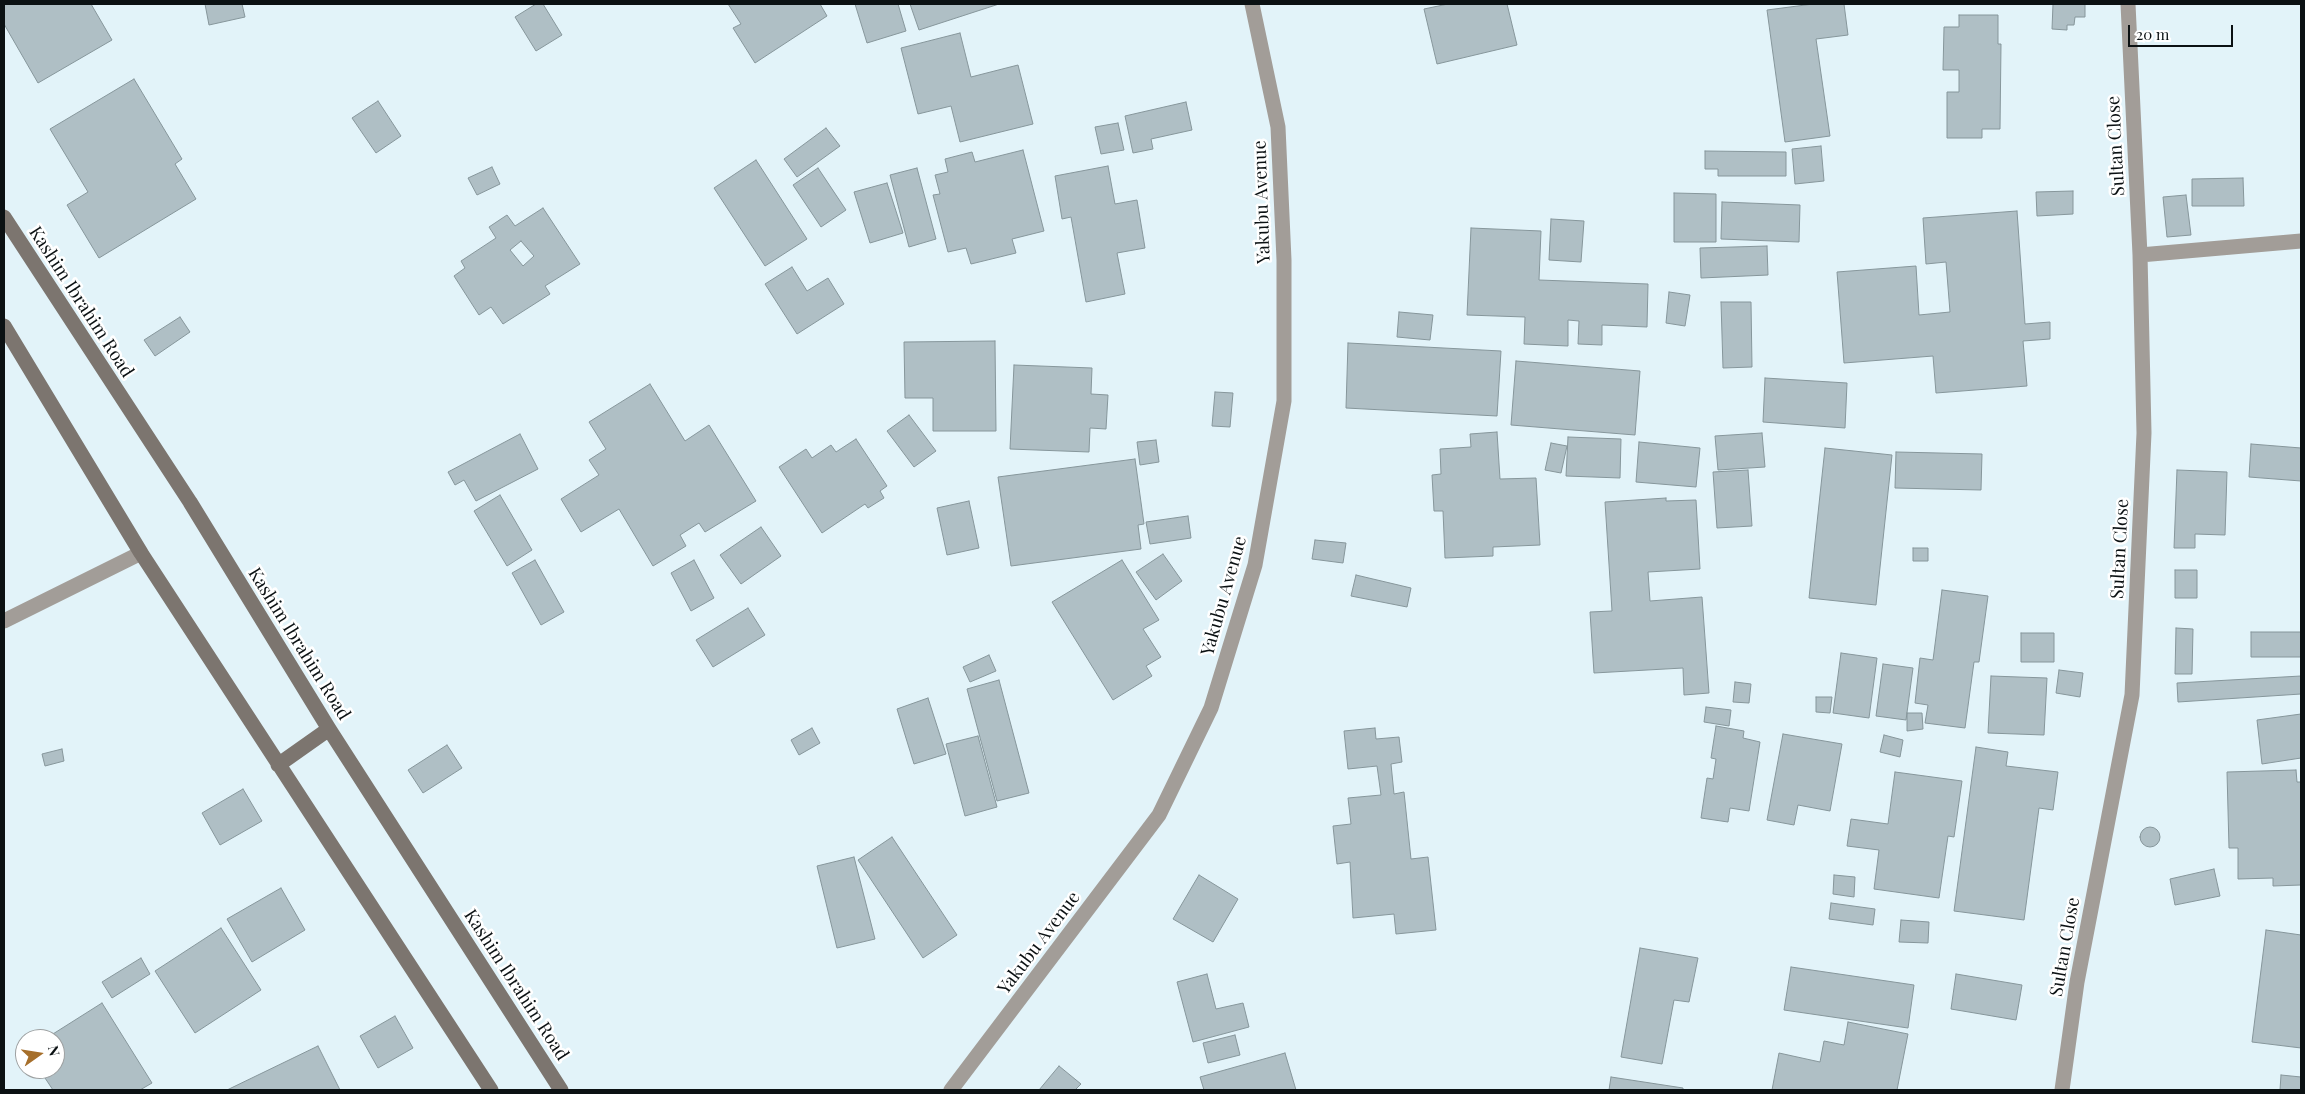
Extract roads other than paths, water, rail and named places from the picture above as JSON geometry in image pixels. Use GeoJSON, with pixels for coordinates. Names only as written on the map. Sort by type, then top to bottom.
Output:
{"type":"FeatureCollection","features":[{"type":"Feature","properties":{"kind":"street","name":"Yakubu Avenue"},"geometry":{"type":"LineString","coordinates":[[951,1090],[1159,815],[1211,708],[1255,565],[1284,400],[1284,260],[1278,127],[1252,4]]}},
{"type":"Feature","properties":{"kind":"street","name":"Sultan Close"},"geometry":{"type":"LineString","coordinates":[[2062,1090],[2077,982],[2132,695],[2144,432],[2140,255],[2128,4]]}},
{"type":"Feature","properties":{"kind":"street","name":"Kashim Ibrahim Road"},"geometry":{"type":"LineString","coordinates":[[4,217],[190,502],[329,729],[561,1090]]}},
{"type":"Feature","properties":{"kind":"street"},"geometry":{"type":"LineString","coordinates":[[2140,255],[2301,241]]}},
{"type":"Feature","properties":{"kind":"street"},"geometry":{"type":"LineString","coordinates":[[4,326],[141,553],[491,1090]]}},
{"type":"Feature","properties":{"kind":"street"},"geometry":{"type":"LineString","coordinates":[[4,621],[141,553]]}},
{"type":"Feature","properties":{"kind":"street"},"geometry":{"type":"LineString","coordinates":[[278,765],[329,729]]}}]}
